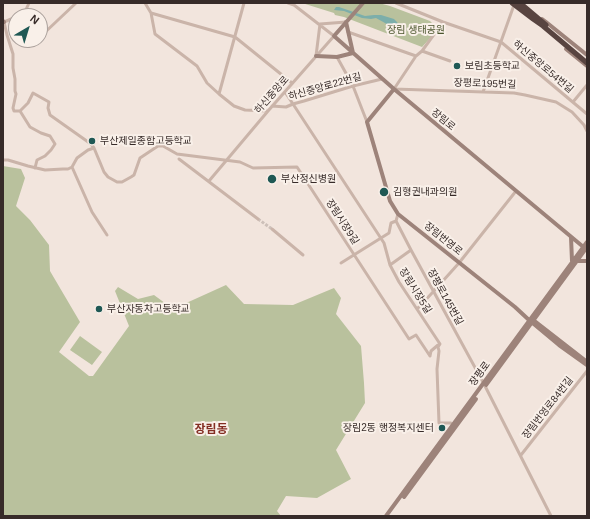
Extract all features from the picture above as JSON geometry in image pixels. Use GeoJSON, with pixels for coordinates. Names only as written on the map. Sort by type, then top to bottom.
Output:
{"type":"FeatureCollection","features":[{"type":"Feature","properties":{"kind":"highway"},"geometry":{"type":"LineString","coordinates":[[515,3],[587,59]]}},
{"type":"Feature","properties":{"kind":"highway"},"geometry":{"type":"LineString","coordinates":[[534,18],[587,63]]}},
{"type":"Feature","properties":{"kind":"street"},"geometry":{"type":"LineString","coordinates":[[48,29],[76,3]]}},
{"type":"Feature","properties":{"kind":"street"},"geometry":{"type":"LineString","coordinates":[[145,3],[151,13],[155,34],[197,66],[207,83],[219,94],[234,106],[245,110],[268,111]]}},
{"type":"Feature","properties":{"kind":"street"},"geometry":{"type":"LineString","coordinates":[[219,94],[244,3]]}},
{"type":"Feature","properties":{"kind":"street","name":"장림로"},"geometry":{"type":"LineString","coordinates":[[288,3],[294,4],[320,24],[382,79],[586,248]]}},
{"type":"Feature","properties":{"kind":"street","name":"하신중앙로"},"geometry":{"type":"LineString","coordinates":[[209,181],[272,106],[363,3]]}},
{"type":"Feature","properties":{"kind":"street","name":"하신중앙로54번길"},"geometry":{"type":"LineString","coordinates":[[396,3],[443,22],[501,42],[587,114]]}},
{"type":"Feature","properties":{"kind":"street"},"geometry":{"type":"LineString","coordinates":[[483,92],[515,3]]}},
{"type":"Feature","properties":{"kind":"street"},"geometry":{"type":"LineString","coordinates":[[151,13],[235,37],[292,84]]}},
{"type":"Feature","properties":{"kind":"street"},"geometry":{"type":"LineString","coordinates":[[534,18],[546,22],[587,56]]}},
{"type":"Feature","properties":{"kind":"street"},"geometry":{"type":"LineString","coordinates":[[534,18],[587,66]]}},
{"type":"Feature","properties":{"kind":"street"},"geometry":{"type":"LineString","coordinates":[[3,21],[13,54],[16,94],[14,111],[20,111],[28,103],[34,93],[49,102],[48,108],[50,115],[91,144],[104,172],[108,177],[117,182],[122,182],[131,177],[134,175],[140,158],[158,146],[163,146],[177,154],[227,160]]}},
{"type":"Feature","properties":{"kind":"street"},"geometry":{"type":"LineString","coordinates":[[347,21],[353,53],[337,57],[316,56],[320,24],[347,21]]}},
{"type":"Feature","properties":{"kind":"street"},"geometry":{"type":"LineString","coordinates":[[337,57],[353,86],[367,122],[394,89],[416,56],[443,22]]}},
{"type":"Feature","properties":{"kind":"street"},"geometry":{"type":"LineString","coordinates":[[348,32],[416,56]]}},
{"type":"Feature","properties":{"kind":"street"},"geometry":{"type":"LineString","coordinates":[[422,50],[450,61]]}},
{"type":"Feature","properties":{"kind":"street","name":"하신중앙로22번길"},"geometry":{"type":"LineString","coordinates":[[272,106],[286,107],[353,86],[382,79]]}},
{"type":"Feature","properties":{"kind":"street"},"geometry":{"type":"LineString","coordinates":[[573,102],[587,85]]}},
{"type":"Feature","properties":{"kind":"street","name":"장평로195번길"},"geometry":{"type":"LineString","coordinates":[[394,89],[514,92],[556,102],[572,112],[584,125],[587,131]]}},
{"type":"Feature","properties":{"kind":"street","name":"장림시장5길"},"geometry":{"type":"LineString","coordinates":[[285,92],[381,237],[390,265],[398,282],[440,344]]}},
{"type":"Feature","properties":{"kind":"street"},"geometry":{"type":"LineString","coordinates":[[20,111],[30,127],[50,136],[55,144],[45,156],[37,160],[35,168]]}},
{"type":"Feature","properties":{"kind":"street","name":"장림번영로"},"geometry":{"type":"LineString","coordinates":[[367,122],[390,201],[398,214],[531,320]]}},
{"type":"Feature","properties":{"kind":"street"},"geometry":{"type":"LineString","coordinates":[[3,160],[44,170],[68,169],[77,158],[88,150],[94,148]]}},
{"type":"Feature","properties":{"kind":"street"},"geometry":{"type":"LineString","coordinates":[[180,159],[258,219]]}},
{"type":"Feature","properties":{"kind":"street","name":"장림시장9길"},"geometry":{"type":"LineString","coordinates":[[227,160],[240,162],[253,168],[297,167],[409,339],[416,334],[430,356],[431,351],[440,344]]}},
{"type":"Feature","properties":{"kind":"street"},"geometry":{"type":"LineString","coordinates":[[72,166],[92,212],[107,235]]}},
{"type":"Feature","properties":{"kind":"street"},"geometry":{"type":"LineString","coordinates":[[416,309],[459,263],[516,191]]}},
{"type":"Feature","properties":{"kind":"street"},"geometry":{"type":"LineString","coordinates":[[341,263],[381,237],[389,234],[391,223],[396,221],[398,214]]}},
{"type":"Feature","properties":{"kind":"street","name":"장평로145번길"},"geometry":{"type":"LineString","coordinates":[[396,221],[552,516]]}},
{"type":"Feature","properties":{"kind":"street"},"geometry":{"type":"LineString","coordinates":[[272,230],[303,256]]}},
{"type":"Feature","properties":{"kind":"street"},"geometry":{"type":"LineString","coordinates":[[571,237],[575,261],[587,261]]}},
{"type":"Feature","properties":{"kind":"street","name":"장평로"},"geometry":{"type":"LineString","coordinates":[[387,516],[455,426],[531,320],[586,248],[587,242]]}},
{"type":"Feature","properties":{"kind":"street"},"geometry":{"type":"LineString","coordinates":[[390,265],[411,250]]}},
{"type":"Feature","properties":{"kind":"street"},"geometry":{"type":"LineString","coordinates":[[531,320],[587,362]]}},
{"type":"Feature","properties":{"kind":"street"},"geometry":{"type":"LineString","coordinates":[[531,320],[559,345],[587,365]]}},
{"type":"Feature","properties":{"kind":"street"},"geometry":{"type":"LineString","coordinates":[[440,344],[438,347],[437,369],[439,423],[451,423],[455,426]]}},
{"type":"Feature","properties":{"kind":"street","name":"장림번영로84번길"},"geometry":{"type":"LineString","coordinates":[[521,455],[587,370]]}},
{"type":"Feature","properties":{"kind":"green space","name":"장림 생태공원"},"geometry":{"type":"Polygon","coordinates":[[[302,3],[379,3],[430,21],[432,23],[434,34],[422,47],[344,17],[335,15],[334,13],[302,3]]]}},
{"type":"Feature","properties":{"kind":"green space"},"geometry":{"type":"Polygon","coordinates":[[[3,166],[21,169],[25,178],[16,206],[30,220],[49,245],[50,271],[80,322],[59,352],[89,376],[93,376],[129,326],[115,291],[118,287],[138,299],[154,295],[173,309],[226,285],[244,304],[293,305],[334,288],[341,298],[336,314],[361,346],[365,403],[336,450],[351,479],[317,498],[286,496],[277,511],[281,516],[3,516],[3,166]]]}},
{"type":"Feature","properties":{"kind":"green space"},"geometry":{"type":"Polygon","coordinates":[[[80,336],[102,352],[92,365],[70,350],[80,336]]]}},
{"type":"Feature","properties":{"kind":"water"},"geometry":{"type":"Polygon","coordinates":[[[336,7],[365,16],[381,15],[394,19],[400,27],[399,29],[394,28],[376,18],[362,18],[344,11],[334,10],[336,7]]]}},
{"type":"Feature","properties":{"kind":"tunnel"},"geometry":{"type":"LineString","coordinates":[[258,219],[272,229]]}},
{"type":"Feature","properties":{"kind":"place","name":"보림초등학교"},"geometry":{"type":"Point","coordinates":[457,66]}},
{"type":"Feature","properties":{"kind":"place","name":"부산제일종합고등학교"},"geometry":{"type":"Point","coordinates":[92,141]}},
{"type":"Feature","properties":{"kind":"place","name":"부산정신병원"},"geometry":{"type":"Point","coordinates":[272,179]}},
{"type":"Feature","properties":{"kind":"place","name":"김형권내과의원"},"geometry":{"type":"Point","coordinates":[384,192]}},
{"type":"Feature","properties":{"kind":"place","name":"부산자동차고등학교"},"geometry":{"type":"Point","coordinates":[99,309]}},
{"type":"Feature","properties":{"kind":"place","name":"장림2동 행정복지센터"},"geometry":{"type":"Point","coordinates":[442,428]}},
{"type":"Feature","properties":{"kind":"district","name":"장림동"},"geometry":{"type":"Point","coordinates":[211,430]}}]}
